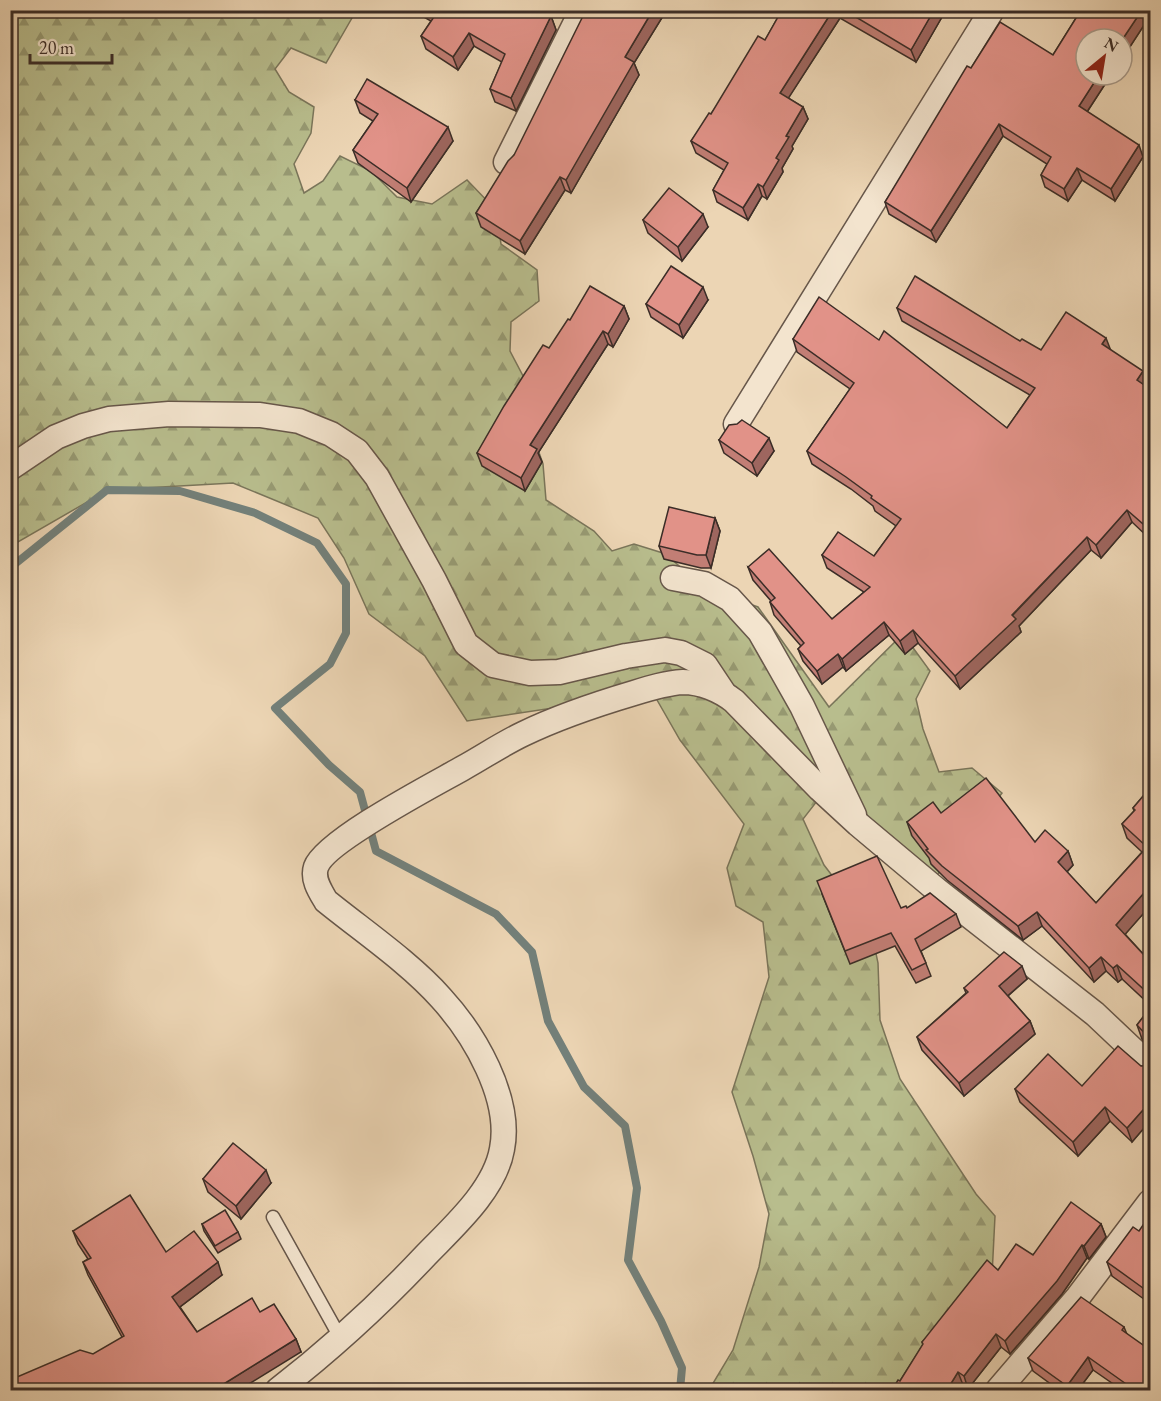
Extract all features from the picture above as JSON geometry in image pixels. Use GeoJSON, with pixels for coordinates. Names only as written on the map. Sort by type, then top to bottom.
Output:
{"type":"FeatureCollection","features":[{"type":"Feature","properties":{"kind":"street"},"geometry":{"type":"LineString","coordinates":[[506,162],[582,10]]}},
{"type":"Feature","properties":{"kind":"street"},"geometry":{"type":"LineString","coordinates":[[736,424],[992,10]]}},
{"type":"Feature","properties":{"kind":"street"},"geometry":{"type":"LineString","coordinates":[[10,468],[56,437],[109,419],[169,414],[260,414],[299,421],[331,434],[357,451],[377,477],[434,580],[466,644],[493,665],[530,673],[559,672],[665,650],[681,653],[705,665],[723,692]]}},
{"type":"Feature","properties":{"kind":"street"},"geometry":{"type":"LineString","coordinates":[[673,578],[704,584],[730,599],[760,632],[802,706],[858,824]]}},
{"type":"Feature","properties":{"kind":"street"},"geometry":{"type":"LineString","coordinates":[[278,1390],[341,1339],[455,1226],[490,1179],[502,1149],[499,1101],[479,1048],[442,998],[424,980],[326,901],[315,877],[316,867],[322,858],[347,837],[390,809],[523,734],[602,702],[663,685],[686,682],[708,686],[723,692],[734,700],[820,789],[858,824],[938,891],[1095,1014],[1150,1066]]}},
{"type":"Feature","properties":{"kind":"street"},"geometry":{"type":"LineString","coordinates":[[998,1390],[1078,1297],[1150,1203]]}},
{"type":"Feature","properties":{"kind":"lane"},"geometry":{"type":"LineString","coordinates":[[273,1217],[341,1339]]}},
{"type":"Feature","properties":{"kind":"green space"},"geometry":{"type":"Polygon","coordinates":[[[11,11],[356,11],[326,63],[291,48],[275,69],[289,92],[314,107],[311,133],[294,164],[304,193],[323,181],[340,156],[371,171],[397,197],[432,204],[467,180],[496,210],[501,244],[537,270],[539,301],[511,322],[510,351],[533,395],[535,441],[543,464],[546,500],[594,531],[612,551],[634,544],[666,554],[703,588],[758,607],[829,707],[903,634],[930,671],[916,699],[923,729],[939,772],[972,768],[1002,793],[923,893],[817,801],[803,819],[824,865],[870,925],[878,963],[880,1020],[900,1079],[976,1194],[995,1216],[992,1276],[910,1390],[709,1390],[733,1350],[759,1267],[769,1214],[732,1092],[769,977],[763,922],[736,906],[727,868],[744,824],[680,740],[653,693],[467,721],[425,656],[369,614],[344,558],[318,518],[233,483],[108,490],[11,546],[11,11]]]}},
{"type":"Feature","properties":{"kind":"building"},"geometry":{"type":"Polygon","coordinates":[[[430,10],[539,10],[551,16],[511,98],[490,89],[505,54],[469,33],[453,57],[421,36],[436,14],[430,10]]]}},
{"type":"Feature","properties":{"kind":"building"},"geometry":{"type":"Polygon","coordinates":[[[586,10],[653,10],[625,57],[634,62],[566,180],[560,177],[520,241],[476,213],[514,155],[586,10]]]}},
{"type":"Feature","properties":{"kind":"building"},"geometry":{"type":"Polygon","coordinates":[[[782,10],[833,10],[780,93],[803,107],[776,158],[779,160],[763,187],[758,184],[743,208],[713,190],[728,163],[691,141],[709,113],[711,114],[758,36],[765,40],[782,10]]]}},
{"type":"Feature","properties":{"kind":"building"},"geometry":{"type":"Polygon","coordinates":[[[844,10],[934,10],[911,50],[844,10]]]}},
{"type":"Feature","properties":{"kind":"building"},"geometry":{"type":"Polygon","coordinates":[[[1081,10],[1142,10],[1131,27],[1074,27],[1074,87],[1091,87],[1079,106],[1139,145],[1111,189],[1077,168],[1064,189],[1041,175],[1051,157],[999,124],[931,231],[885,202],[967,66],[971,68],[1000,22],[1053,55],[1081,10]]]}},
{"type":"Feature","properties":{"kind":"building"},"geometry":{"type":"Polygon","coordinates":[[[367,79],[448,127],[407,188],[353,150],[378,114],[355,100],[367,79]]]}},
{"type":"Feature","properties":{"kind":"building"},"geometry":{"type":"Polygon","coordinates":[[[669,188],[703,214],[678,247],[643,220],[669,188]]]}},
{"type":"Feature","properties":{"kind":"building"},"geometry":{"type":"Polygon","coordinates":[[[671,266],[703,287],[679,325],[646,304],[671,266]]]}},
{"type":"Feature","properties":{"kind":"building"},"geometry":{"type":"Polygon","coordinates":[[[915,276],[1020,341],[1022,339],[1041,350],[1066,312],[1106,338],[1102,344],[1143,371],[1137,380],[1150,389],[1150,530],[1127,510],[1096,545],[1087,537],[1012,615],[1016,619],[955,676],[913,630],[900,641],[884,622],[842,659],[838,654],[817,671],[798,649],[804,643],[770,602],[775,598],[748,567],[769,549],[832,619],[870,587],[822,555],[838,532],[874,556],[901,519],[807,451],[854,383],[793,339],[819,297],[879,340],[884,331],[1007,428],[1035,388],[897,308],[915,276]]]}},
{"type":"Feature","properties":{"kind":"building"},"geometry":{"type":"Polygon","coordinates":[[[590,286],[624,306],[608,334],[603,331],[530,445],[537,449],[521,478],[477,453],[543,345],[549,348],[568,319],[570,320],[590,286]]]}},
{"type":"Feature","properties":{"kind":"building"},"geometry":{"type":"Polygon","coordinates":[[[742,420],[769,438],[752,463],[719,440],[729,425],[737,424],[742,420]]]}},
{"type":"Feature","properties":{"kind":"building"},"geometry":{"type":"Polygon","coordinates":[[[669,507],[715,518],[706,555],[659,546],[669,507]]]}},
{"type":"Feature","properties":{"kind":"building"},"geometry":{"type":"Polygon","coordinates":[[[986,778],[1035,842],[1045,830],[1068,851],[1058,862],[1096,903],[1147,847],[1122,824],[1150,788],[1150,886],[1116,925],[1145,956],[1150,950],[1150,995],[1117,965],[1113,968],[1101,957],[1089,968],[1037,912],[1018,926],[942,866],[926,850],[928,849],[907,822],[933,802],[941,813],[986,778]]]}},
{"type":"Feature","properties":{"kind":"building"},"geometry":{"type":"Polygon","coordinates":[[[877,856],[901,908],[906,906],[907,908],[930,893],[956,914],[915,939],[926,963],[912,970],[891,933],[845,951],[817,881],[877,856]]]}},
{"type":"Feature","properties":{"kind":"building"},"geometry":{"type":"Polygon","coordinates":[[[1004,952],[1022,966],[999,986],[1030,1021],[959,1083],[917,1037],[968,992],[964,988],[1004,952]]]}},
{"type":"Feature","properties":{"kind":"building"},"geometry":{"type":"Polygon","coordinates":[[[1150,1008],[1150,1039],[1137,1025],[1150,1008]]]}},
{"type":"Feature","properties":{"kind":"building"},"geometry":{"type":"Polygon","coordinates":[[[1118,1046],[1141,1066],[1150,1065],[1150,1102],[1127,1128],[1105,1107],[1073,1142],[1015,1089],[1048,1054],[1082,1086],[1118,1046]]]}},
{"type":"Feature","properties":{"kind":"building"},"geometry":{"type":"Polygon","coordinates":[[[233,1143],[266,1170],[236,1206],[203,1179],[233,1143]]]}},
{"type":"Feature","properties":{"kind":"building"},"geometry":{"type":"Polygon","coordinates":[[[130,1195],[166,1252],[194,1231],[218,1262],[172,1297],[197,1332],[252,1298],[260,1312],[274,1304],[296,1339],[214,1390],[10,1390],[10,1380],[80,1350],[93,1354],[124,1336],[83,1262],[91,1258],[73,1231],[130,1195]]]}},
{"type":"Feature","properties":{"kind":"building"},"geometry":{"type":"Polygon","coordinates":[[[1071,1202],[1101,1224],[1084,1246],[1082,1245],[1057,1281],[1005,1341],[996,1334],[964,1376],[958,1372],[947,1390],[892,1390],[898,1380],[900,1381],[923,1344],[922,1342],[987,1260],[998,1270],[1016,1244],[1033,1255],[1071,1202]]]}},
{"type":"Feature","properties":{"kind":"building"},"geometry":{"type":"Polygon","coordinates":[[[225,1210],[238,1232],[215,1246],[202,1224],[225,1210]]]}},
{"type":"Feature","properties":{"kind":"building"},"geometry":{"type":"Polygon","coordinates":[[[1150,1215],[1150,1278],[1143,1288],[1107,1262],[1133,1227],[1139,1231],[1150,1215]]]}},
{"type":"Feature","properties":{"kind":"building"},"geometry":{"type":"Polygon","coordinates":[[[1081,1297],[1124,1327],[1122,1330],[1150,1350],[1150,1390],[1125,1390],[1129,1386],[1088,1357],[1067,1386],[1028,1358],[1081,1297]]]}},
{"type":"Feature","properties":{"kind":"waterway"},"geometry":{"type":"LineString","coordinates":[[10,568],[107,490],[180,491],[255,513],[317,543],[346,584],[346,633],[330,664],[275,708],[329,765],[360,792],[376,851],[496,914],[532,952],[548,1021],[584,1087],[625,1126],[637,1188],[628,1260],[661,1321],[682,1368],[680,1390]]}}]}
